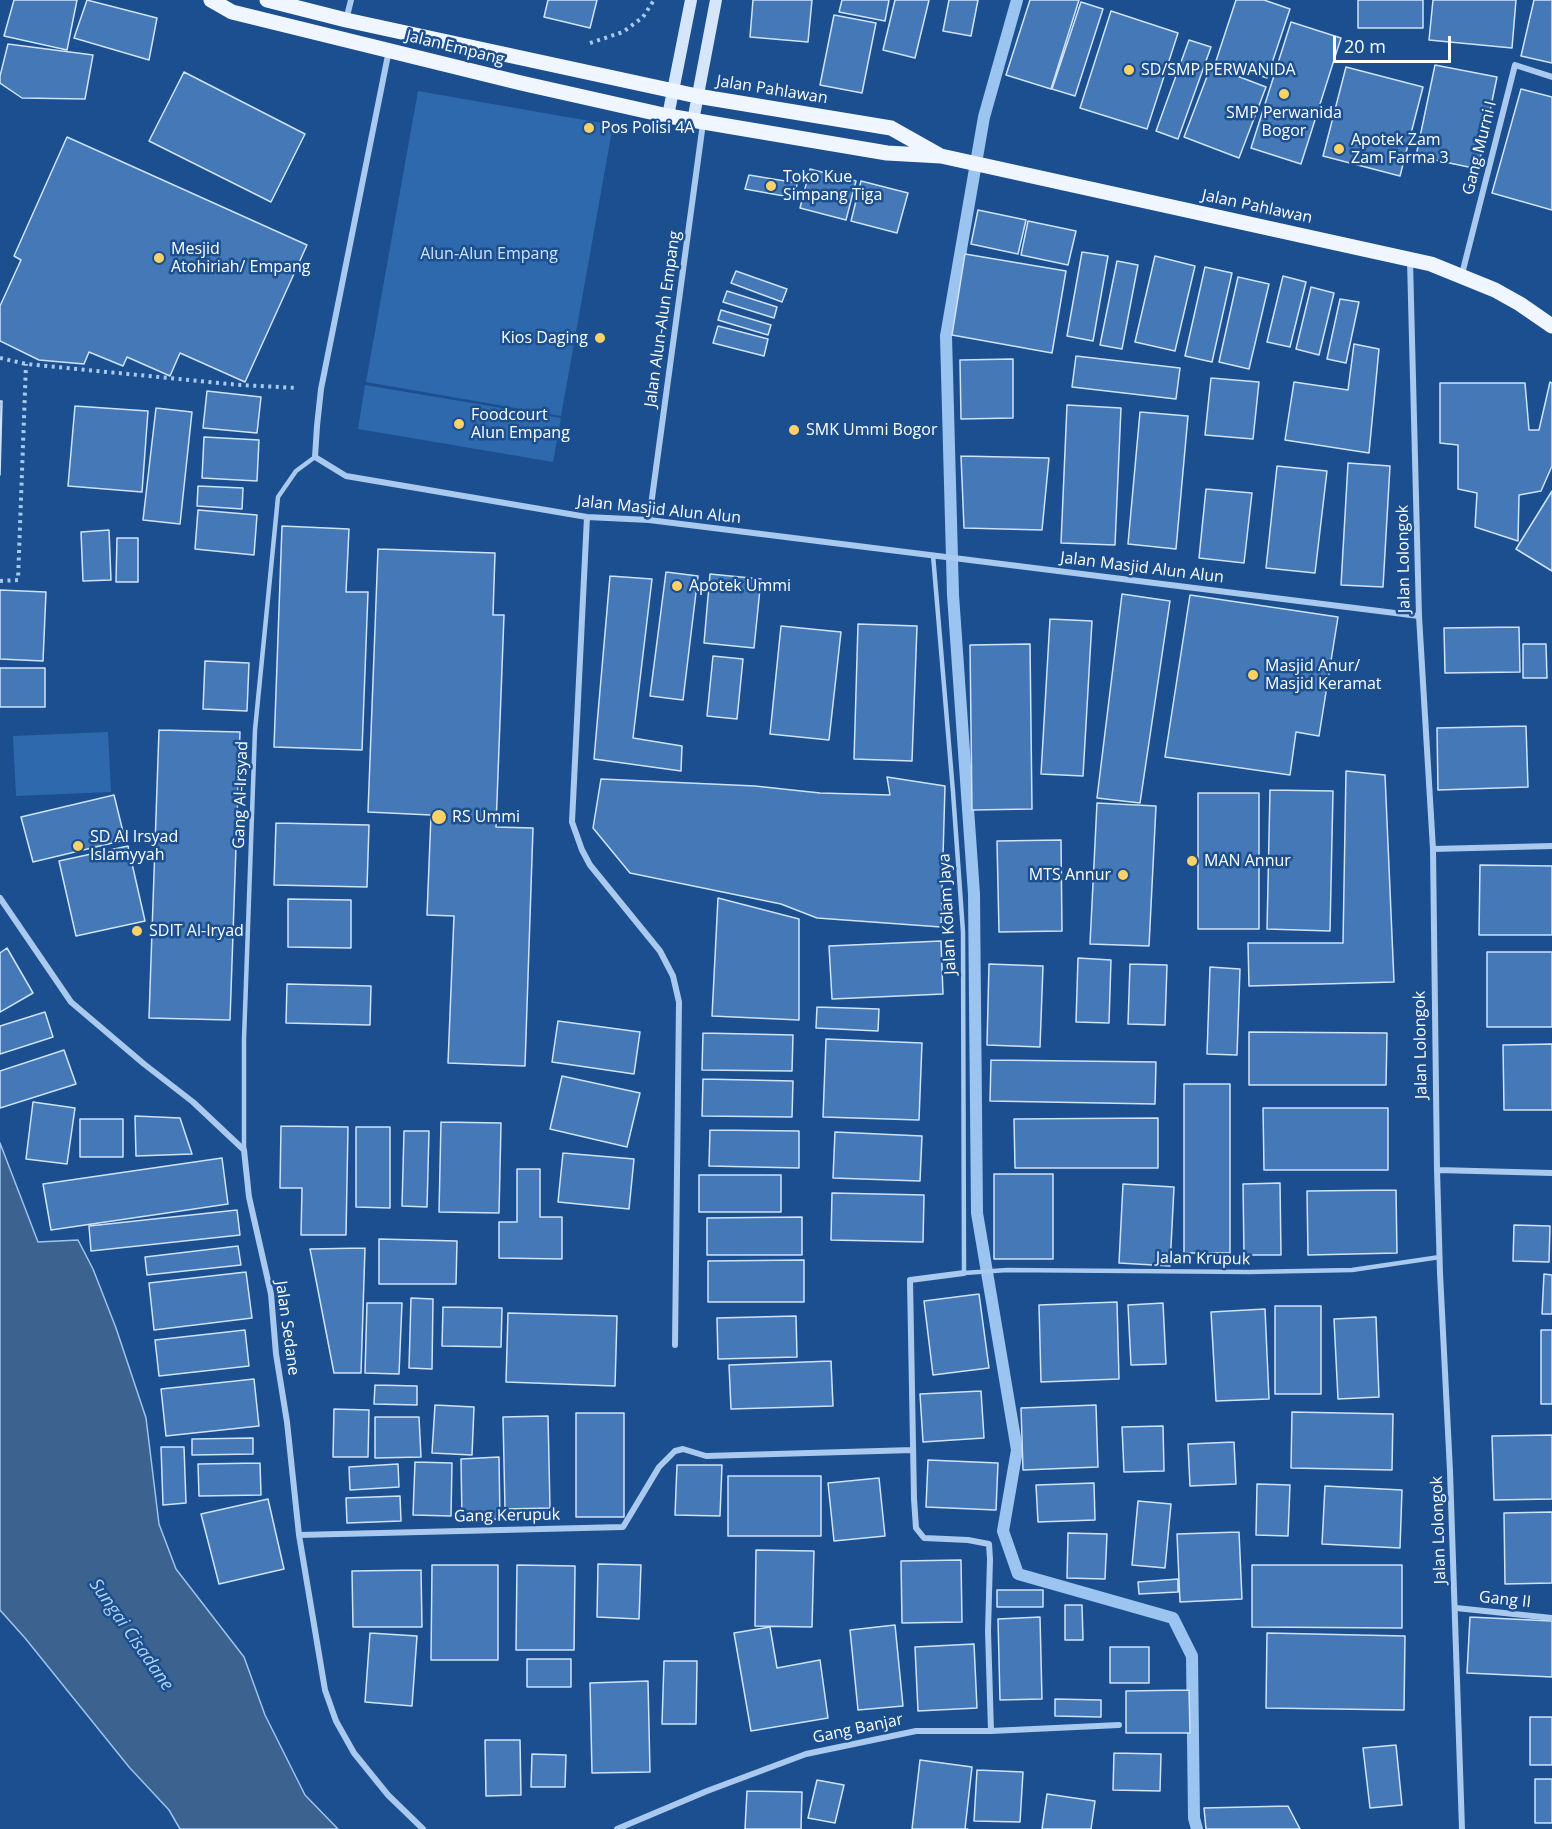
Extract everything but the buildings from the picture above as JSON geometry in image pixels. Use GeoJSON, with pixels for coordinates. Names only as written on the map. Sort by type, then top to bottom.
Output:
{"type":"FeatureCollection","features":[{"type":"Feature","properties":{"kind":"main road","name":"Jalan Empang"},"geometry":{"type":"LineString","coordinates":[[211,0],[232,12],[521,83],[698,121]]}},
{"type":"Feature","properties":{"kind":"main road","name":"Jalan Empang"},"geometry":{"type":"LineString","coordinates":[[267,0],[390,30],[697,96]]}},
{"type":"Feature","properties":{"kind":"main road"},"geometry":{"type":"LineString","coordinates":[[668,116],[691,0]]}},
{"type":"Feature","properties":{"kind":"main road"},"geometry":{"type":"LineString","coordinates":[[698,121],[697,96],[716,0]]}},
{"type":"Feature","properties":{"kind":"main road"},"geometry":{"type":"LineString","coordinates":[[389,50],[390,30]]}},
{"type":"Feature","properties":{"kind":"main road","name":"Jalan Pahlawan"},"geometry":{"type":"LineString","coordinates":[[697,96],[891,128],[948,158]]}},
{"type":"Feature","properties":{"kind":"main road","name":"Jalan Pahlawan"},"geometry":{"type":"LineString","coordinates":[[698,121],[887,153],[948,158],[1431,264],[1495,290],[1552,326]]}},
{"type":"Feature","properties":{"kind":"street"},"geometry":{"type":"LineString","coordinates":[[346,20],[351,0]]}},
{"type":"Feature","properties":{"kind":"street"},"geometry":{"type":"LineString","coordinates":[[315,457],[321,389],[389,50]]}},
{"type":"Feature","properties":{"kind":"street","name":"Gang Murni I"},"geometry":{"type":"LineString","coordinates":[[1462,276],[1515,65],[1552,77]]}},
{"type":"Feature","properties":{"kind":"street","name":"Jalan Alun-Alun Empang"},"geometry":{"type":"LineString","coordinates":[[649,520],[698,121]]}},
{"type":"Feature","properties":{"kind":"street","name":"Jalan Lolongok"},"geometry":{"type":"LineString","coordinates":[[1410,260],[1419,616],[1432,849],[1440,1273],[1456,1608],[1462,1829]]}},
{"type":"Feature","properties":{"kind":"street","name":"Jalan Masjid Alun Alun"},"geometry":{"type":"LineString","coordinates":[[315,457],[346,476],[587,517],[649,520],[1419,616]]}},
{"type":"Feature","properties":{"kind":"street"},"geometry":{"type":"LineString","coordinates":[[587,517],[572,822],[590,866],[660,951],[674,976],[679,1002],[675,1345]]}},
{"type":"Feature","properties":{"kind":"street"},"geometry":{"type":"LineString","coordinates":[[1432,849],[1552,846]]}},
{"type":"Feature","properties":{"kind":"street"},"geometry":{"type":"LineString","coordinates":[[0,898],[71,1002],[144,1064],[194,1102],[244,1150]]}},
{"type":"Feature","properties":{"kind":"street","name":"Jalan Sedane"},"geometry":{"type":"LineString","coordinates":[[244,1150],[249,1197],[270,1294],[299,1535],[324,1690],[336,1721],[354,1753],[388,1795],[423,1829]]}},
{"type":"Feature","properties":{"kind":"street"},"geometry":{"type":"LineString","coordinates":[[1437,1170],[1552,1173]]}},
{"type":"Feature","properties":{"kind":"street"},"geometry":{"type":"LineString","coordinates":[[964,1273],[910,1280],[916,1528],[924,1538],[968,1540],[989,1544],[988,1631],[992,1731]]}},
{"type":"Feature","properties":{"kind":"street","name":"Gang Kerupuk"},"geometry":{"type":"LineString","coordinates":[[299,1535],[623,1527],[659,1467],[675,1451],[683,1449],[706,1456],[913,1450]]}},
{"type":"Feature","properties":{"kind":"street","name":"Gang II"},"geometry":{"type":"LineString","coordinates":[[1456,1608],[1552,1618]]}},
{"type":"Feature","properties":{"kind":"street","name":"Gang Banjar"},"geometry":{"type":"LineString","coordinates":[[617,1829],[707,1791],[806,1754],[916,1731],[992,1731],[1119,1725]]}},
{"type":"Feature","properties":{"kind":"lane","name":"Gang Al-Irsyad"},"geometry":{"type":"LineString","coordinates":[[244,1150],[244,1039],[255,730],[278,497],[296,471],[315,457]]}},
{"type":"Feature","properties":{"kind":"lane","name":"Jalan Kolam Jaya"},"geometry":{"type":"LineString","coordinates":[[933,555],[963,932],[964,1273]]}},
{"type":"Feature","properties":{"kind":"lane","name":"Jalan Krupuk"},"geometry":{"type":"LineString","coordinates":[[964,1273],[1007,1270],[1249,1272],[1352,1270],[1440,1257]]}},
{"type":"Feature","properties":{"kind":"path"},"geometry":{"type":"LineString","coordinates":[[582,43],[592,43],[623,32],[642,17],[654,0]]}},
{"type":"Feature","properties":{"kind":"path"},"geometry":{"type":"LineString","coordinates":[[0,358],[26,364],[240,386],[321,389]]}},
{"type":"Feature","properties":{"kind":"path"},"geometry":{"type":"LineString","coordinates":[[0,581],[18,580],[26,364]]}},
{"type":"Feature","properties":{"kind":"green space","name":"Alun-Alun Empang"},"geometry":{"type":"Polygon","coordinates":[[[418,91],[613,125],[561,416],[366,382],[418,91]]]}},
{"type":"Feature","properties":{"kind":"green space","name":"Foodcourt Alun Empang"},"geometry":{"type":"Polygon","coordinates":[[[365,385],[561,418],[553,462],[358,429],[365,385]]]}},
{"type":"Feature","properties":{"kind":"green space"},"geometry":{"type":"Polygon","coordinates":[[[108,732],[111,792],[16,796],[13,736],[108,732]]]}},
{"type":"Feature","properties":{"kind":"water","name":"Sungai Cisadane"},"geometry":{"type":"Polygon","coordinates":[[[0,1143],[38,1242],[78,1240],[93,1269],[116,1328],[146,1418],[159,1524],[176,1569],[244,1657],[265,1715],[305,1795],[338,1829],[180,1829],[169,1810],[129,1767],[0,1610],[0,1143]]]}},
{"type":"Feature","properties":{"kind":"waterway"},"geometry":{"type":"LineString","coordinates":[[1017,0],[984,117],[946,336],[953,595],[974,894],[977,1213],[1017,1450],[1003,1531],[1018,1574],[1173,1618],[1192,1656],[1194,1818],[1197,1829]]}},
{"type":"Feature","properties":{"kind":"place","name":"SD/SMP PERWANIDA"},"geometry":{"type":"Point","coordinates":[1129,70]}},
{"type":"Feature","properties":{"kind":"place","name":"SMP Perwanida Bogor"},"geometry":{"type":"Point","coordinates":[1284,94]}},
{"type":"Feature","properties":{"kind":"place","name":"Pos Polisi 4A"},"geometry":{"type":"Point","coordinates":[589,128]}},
{"type":"Feature","properties":{"kind":"place","name":"Apotek Zam Zam Farma 3"},"geometry":{"type":"Point","coordinates":[1339,149]}},
{"type":"Feature","properties":{"kind":"place","name":"Toko Kue Simpang Tiga"},"geometry":{"type":"Point","coordinates":[771,186]}},
{"type":"Feature","properties":{"kind":"place","name":"Mesjid Atohiriah/ Empang"},"geometry":{"type":"Point","coordinates":[159,258]}},
{"type":"Feature","properties":{"kind":"place","name":"Kios Daging"},"geometry":{"type":"Point","coordinates":[600,338]}},
{"type":"Feature","properties":{"kind":"place","name":"Foodcourt Alun Empang"},"geometry":{"type":"Point","coordinates":[459,424]}},
{"type":"Feature","properties":{"kind":"place","name":"SMK Ummi Bogor"},"geometry":{"type":"Point","coordinates":[794,430]}},
{"type":"Feature","properties":{"kind":"place","name":"Apotek Ummi"},"geometry":{"type":"Point","coordinates":[677,586]}},
{"type":"Feature","properties":{"kind":"place","name":"Masjid Anur/ Masjid Keramat"},"geometry":{"type":"Point","coordinates":[1253,675]}},
{"type":"Feature","properties":{"kind":"place","name":"RS Ummi"},"geometry":{"type":"Point","coordinates":[439,817]}},
{"type":"Feature","properties":{"kind":"place","name":"SD Al Irsyad Islamyyah"},"geometry":{"type":"Point","coordinates":[78,846]}},
{"type":"Feature","properties":{"kind":"place","name":"MAN Annur"},"geometry":{"type":"Point","coordinates":[1192,861]}},
{"type":"Feature","properties":{"kind":"place","name":"MTS Annur"},"geometry":{"type":"Point","coordinates":[1123,875]}},
{"type":"Feature","properties":{"kind":"place","name":"SDIT Al-Iryad"},"geometry":{"type":"Point","coordinates":[137,931]}}]}
